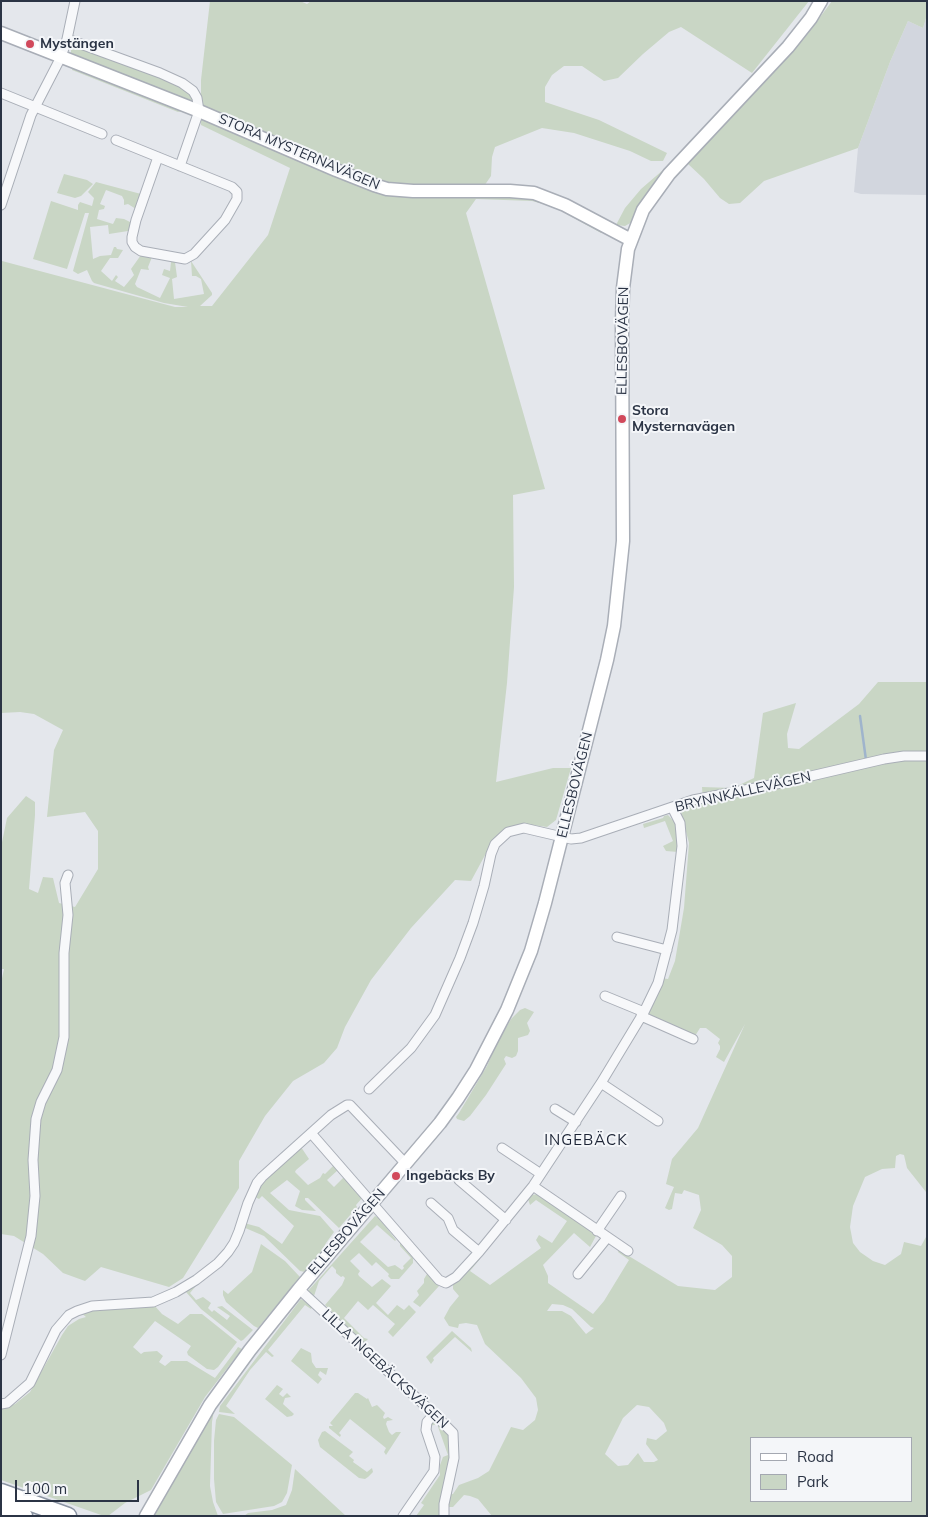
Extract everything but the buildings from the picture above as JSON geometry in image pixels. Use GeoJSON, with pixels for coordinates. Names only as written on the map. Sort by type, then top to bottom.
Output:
{"type":"FeatureCollection","features":[{"type":"Feature","properties":{"kind":"highway"},"geometry":{"type":"LineString","coordinates":[[1,1492],[68,1516]]}},
{"type":"Feature","properties":{"kind":"highway"},"geometry":{"type":"LineString","coordinates":[[1,1506],[24,1516]]}},
{"type":"Feature","properties":{"kind":"main road","name":"ELLESBOVÄGEN"},"geometry":{"type":"LineString","coordinates":[[146,1516],[210,1404],[250,1350],[299,1289],[406,1164],[458,1098],[491,1044],[520,980],[531,951],[563,837],[607,660],[618,598],[623,542],[623,296],[625,261],[631,240],[643,210],[669,174],[788,47],[811,18],[821,1]]}},
{"type":"Feature","properties":{"kind":"main road","name":"STORA MYSTERNAVÄGEN"},"geometry":{"type":"LineString","coordinates":[[1,33],[199,111],[336,170],[381,187],[413,191],[510,191],[534,193],[565,205],[631,240]]}},
{"type":"Feature","properties":{"kind":"street"},"geometry":{"type":"LineString","coordinates":[[1,205],[35,107],[67,40],[75,1]]}},
{"type":"Feature","properties":{"kind":"street"},"geometry":{"type":"LineString","coordinates":[[67,40],[151,70],[182,84],[195,94],[199,104],[199,111],[180,166]]}},
{"type":"Feature","properties":{"kind":"street"},"geometry":{"type":"LineString","coordinates":[[1,93],[102,134]]}},
{"type":"Feature","properties":{"kind":"street"},"geometry":{"type":"LineString","coordinates":[[116,140],[158,157],[180,166],[232,187],[237,192],[238,196],[225,220],[194,254],[183,259],[140,251],[131,240],[158,157]]}},
{"type":"Feature","properties":{"kind":"street","name":"BRYNNKÄLLEVÄGEN"},"geometry":{"type":"LineString","coordinates":[[369,1089],[411,1048],[435,1016],[473,923],[484,886],[490,854],[495,844],[508,832],[524,828],[571,839],[581,838],[693,800],[781,783],[884,759],[904,756],[927,756]]}},
{"type":"Feature","properties":{"kind":"street"},"geometry":{"type":"LineString","coordinates":[[311,1132],[420,1259],[442,1282],[452,1280],[479,1252],[534,1186],[601,1083],[658,983],[676,907],[682,846],[680,823],[672,807]]}},
{"type":"Feature","properties":{"kind":"street"},"geometry":{"type":"LineString","coordinates":[[1,1355],[31,1236],[36,1119],[41,1102],[57,1070],[64,1037],[64,953],[68,915],[65,892],[68,875]]}},
{"type":"Feature","properties":{"kind":"street"},"geometry":{"type":"LineString","coordinates":[[617,937],[667,950]]}},
{"type":"Feature","properties":{"kind":"street"},"geometry":{"type":"LineString","coordinates":[[605,996],[693,1039]]}},
{"type":"Feature","properties":{"kind":"street"},"geometry":{"type":"LineString","coordinates":[[601,1083],[658,1121]]}},
{"type":"Feature","properties":{"kind":"street"},"geometry":{"type":"LineString","coordinates":[[1,1404],[7,1403],[30,1383],[56,1330],[69,1315],[92,1306],[153,1302],[176,1292],[218,1263],[234,1243],[248,1203],[262,1177],[330,1115],[350,1105],[406,1164]]}},
{"type":"Feature","properties":{"kind":"street"},"geometry":{"type":"LineString","coordinates":[[555,1109],[576,1122]]}},
{"type":"Feature","properties":{"kind":"street"},"geometry":{"type":"LineString","coordinates":[[502,1148],[541,1174]]}},
{"type":"Feature","properties":{"kind":"street"},"geometry":{"type":"LineString","coordinates":[[458,1180],[506,1220]]}},
{"type":"Feature","properties":{"kind":"street"},"geometry":{"type":"LineString","coordinates":[[534,1186],[628,1252]]}},
{"type":"Feature","properties":{"kind":"street"},"geometry":{"type":"LineString","coordinates":[[597,1231],[621,1196]]}},
{"type":"Feature","properties":{"kind":"street"},"geometry":{"type":"LineString","coordinates":[[431,1203],[448,1218],[453,1230],[479,1252]]}},
{"type":"Feature","properties":{"kind":"street"},"geometry":{"type":"LineString","coordinates":[[578,1274],[607,1238]]}},
{"type":"Feature","properties":{"kind":"street","name":"LILLA INGEBÄCKSVÄGEN"},"geometry":{"type":"LineString","coordinates":[[299,1289],[451,1430],[454,1439],[453,1469],[445,1500],[444,1516]]}},
{"type":"Feature","properties":{"kind":"street"},"geometry":{"type":"LineString","coordinates":[[402,1516],[434,1471],[435,1456],[426,1430],[427,1422],[434,1414]]}},
{"type":"Feature","properties":{"kind":"shaded area"},"geometry":{"type":"Polygon","coordinates":[[[927,15],[927,195],[861,194],[854,192],[858,148],[890,62],[908,21],[923,28],[927,15]]]}},
{"type":"Feature","properties":{"kind":"green space"},"geometry":{"type":"Polygon","coordinates":[[[210,1],[300,1],[307,4],[311,1],[809,1],[752,73],[681,27],[669,32],[618,78],[604,81],[582,66],[564,66],[552,75],[545,87],[545,102],[599,120],[667,153],[663,161],[651,161],[630,151],[574,133],[542,128],[495,147],[492,157],[491,176],[478,195],[534,198],[578,217],[602,232],[554,207],[532,201],[476,199],[466,213],[545,489],[513,495],[514,587],[507,683],[496,782],[553,768],[571,768],[556,820],[547,827],[525,824],[490,846],[471,881],[455,880],[411,928],[371,980],[345,1027],[337,1048],[324,1063],[293,1081],[265,1116],[239,1161],[239,1188],[183,1278],[169,1287],[101,1267],[85,1281],[63,1273],[43,1254],[14,1236],[1,1234],[1,983],[4,969],[1,969],[1,847],[7,818],[26,796],[35,802],[29,889],[38,893],[43,877],[53,878],[59,903],[75,907],[98,869],[98,831],[85,812],[47,817],[54,750],[63,730],[34,714],[20,712],[1,713],[1,265],[2,261],[175,307],[188,307],[164,303],[94,283],[87,270],[78,274],[73,271],[89,213],[85,213],[67,269],[33,259],[51,201],[78,210],[80,202],[92,206],[94,198],[88,192],[96,182],[141,194],[136,209],[128,204],[124,205],[122,196],[106,190],[100,204],[105,206],[104,209],[99,210],[97,219],[113,224],[116,218],[132,223],[128,231],[109,234],[108,225],[90,227],[93,259],[111,255],[114,247],[123,250],[118,258],[110,258],[101,271],[112,281],[116,275],[118,277],[115,281],[124,287],[134,275],[131,269],[141,255],[152,257],[148,267],[149,270],[141,269],[135,284],[137,287],[160,298],[170,278],[162,275],[164,269],[170,271],[171,262],[175,262],[177,277],[172,279],[174,299],[204,294],[201,279],[192,276],[191,261],[212,293],[200,306],[212,306],[268,235],[290,168],[201,125],[201,80],[210,1]]]}},
{"type":"Feature","properties":{"kind":"green space"},"geometry":{"type":"Polygon","coordinates":[[[832,1],[927,1],[927,15],[923,28],[908,21],[890,62],[858,148],[764,181],[740,203],[729,204],[720,198],[687,163],[779,67],[806,36],[832,1]]]}},
{"type":"Feature","properties":{"kind":"green space"},"geometry":{"type":"Polygon","coordinates":[[[74,46],[172,82],[190,92],[194,99],[191,102],[71,54],[71,47],[74,46]]]}},
{"type":"Feature","properties":{"kind":"green space"},"geometry":{"type":"Polygon","coordinates":[[[72,66],[182,111],[178,112],[72,70],[72,66]]]}},
{"type":"Feature","properties":{"kind":"green space"},"geometry":{"type":"Polygon","coordinates":[[[669,167],[632,222],[625,226],[616,225],[625,208],[641,189],[669,167]]]}},
{"type":"Feature","properties":{"kind":"green space"},"geometry":{"type":"Polygon","coordinates":[[[64,174],[87,180],[93,184],[81,196],[75,198],[57,193],[64,174]]]}},
{"type":"Feature","properties":{"kind":"green space"},"geometry":{"type":"Polygon","coordinates":[[[878,682],[927,682],[927,1516],[492,1516],[478,1499],[464,1495],[453,1507],[443,1507],[444,1516],[416,1516],[424,1505],[421,1503],[440,1475],[440,1465],[443,1457],[448,1455],[437,1424],[430,1426],[430,1424],[434,1421],[446,1431],[452,1444],[444,1495],[453,1494],[459,1485],[478,1478],[489,1471],[511,1427],[523,1430],[535,1420],[538,1410],[536,1398],[521,1378],[485,1344],[477,1325],[459,1324],[458,1328],[449,1326],[444,1318],[459,1296],[453,1289],[453,1285],[478,1259],[480,1259],[470,1271],[490,1285],[541,1248],[536,1240],[539,1235],[552,1243],[567,1221],[536,1200],[530,1205],[528,1199],[532,1195],[538,1194],[597,1234],[590,1247],[574,1233],[543,1265],[548,1276],[548,1283],[593,1314],[604,1301],[629,1260],[618,1252],[619,1250],[678,1286],[715,1290],[732,1277],[732,1256],[722,1245],[693,1228],[701,1210],[699,1195],[684,1190],[682,1194],[675,1193],[672,1209],[669,1210],[665,1208],[674,1187],[666,1184],[672,1159],[698,1128],[745,1024],[724,1062],[716,1057],[720,1049],[718,1043],[720,1039],[706,1028],[700,1028],[695,1036],[647,1014],[662,978],[668,979],[675,961],[684,908],[689,843],[680,809],[703,802],[702,787],[733,788],[754,778],[763,713],[796,703],[787,734],[788,748],[799,749],[859,704],[878,682]],[[904,1155],[896,1156],[895,1168],[882,1169],[865,1177],[853,1206],[850,1227],[853,1243],[860,1252],[873,1261],[885,1265],[901,1254],[904,1242],[921,1246],[926,1237],[926,1192],[907,1168],[904,1155]],[[552,1304],[547,1311],[562,1311],[571,1316],[586,1334],[594,1328],[572,1309],[563,1305],[552,1304]],[[637,1405],[623,1418],[605,1454],[618,1466],[628,1465],[638,1453],[644,1462],[658,1460],[646,1444],[647,1438],[656,1440],[667,1431],[664,1423],[649,1407],[637,1405]]]}},
{"type":"Feature","properties":{"kind":"green space"},"geometry":{"type":"Polygon","coordinates":[[[668,815],[677,825],[678,852],[666,851],[663,846],[673,841],[665,821],[644,828],[643,824],[668,815]]]}},
{"type":"Feature","properties":{"kind":"green space"},"geometry":{"type":"Polygon","coordinates":[[[525,1008],[534,1012],[527,1023],[530,1031],[528,1035],[518,1038],[516,1056],[512,1058],[506,1056],[504,1059],[506,1064],[470,1116],[464,1121],[457,1119],[456,1117],[487,1066],[496,1045],[511,1019],[520,1010],[525,1008]]]}},
{"type":"Feature","properties":{"kind":"green space"},"geometry":{"type":"Polygon","coordinates":[[[301,1147],[309,1159],[295,1172],[308,1185],[320,1178],[323,1173],[325,1174],[334,1165],[338,1170],[327,1180],[334,1187],[344,1177],[363,1197],[339,1228],[308,1198],[305,1198],[305,1200],[316,1211],[302,1210],[295,1206],[300,1191],[287,1180],[270,1193],[289,1210],[320,1216],[334,1232],[320,1254],[305,1272],[300,1271],[264,1236],[243,1227],[244,1223],[259,1227],[282,1244],[294,1226],[262,1196],[259,1199],[253,1196],[264,1180],[301,1147]]]}},
{"type":"Feature","properties":{"kind":"green space"},"geometry":{"type":"Polygon","coordinates":[[[375,1216],[379,1218],[396,1240],[377,1225],[360,1242],[388,1267],[395,1265],[402,1270],[403,1266],[411,1258],[400,1246],[400,1243],[413,1258],[413,1263],[399,1279],[391,1279],[388,1276],[389,1274],[376,1262],[372,1266],[359,1253],[350,1261],[360,1271],[359,1276],[372,1287],[382,1279],[391,1286],[376,1303],[388,1315],[397,1305],[404,1310],[409,1305],[416,1312],[393,1337],[388,1332],[395,1324],[373,1305],[368,1310],[358,1301],[344,1318],[364,1338],[368,1339],[364,1343],[325,1305],[342,1285],[345,1278],[336,1273],[332,1266],[319,1281],[314,1296],[307,1292],[375,1216]]]}},
{"type":"Feature","properties":{"kind":"green space"},"geometry":{"type":"Polygon","coordinates":[[[261,1244],[285,1261],[300,1277],[258,1328],[226,1302],[223,1290],[228,1294],[252,1272],[261,1244]]]}},
{"type":"Feature","properties":{"kind":"green space"},"geometry":{"type":"Polygon","coordinates":[[[427,1274],[439,1286],[420,1307],[413,1302],[419,1295],[417,1291],[424,1283],[427,1274]]]}},
{"type":"Feature","properties":{"kind":"green space"},"geometry":{"type":"Polygon","coordinates":[[[201,1280],[190,1293],[196,1300],[203,1297],[211,1303],[208,1308],[212,1312],[214,1310],[227,1320],[230,1316],[217,1307],[222,1306],[253,1330],[241,1341],[201,1309],[186,1292],[154,1305],[162,1314],[178,1324],[190,1314],[202,1314],[237,1342],[218,1367],[214,1370],[207,1369],[188,1355],[187,1352],[191,1346],[155,1321],[133,1347],[141,1354],[157,1351],[163,1356],[159,1362],[165,1366],[171,1361],[187,1361],[215,1378],[238,1347],[242,1349],[205,1397],[151,1490],[125,1503],[108,1516],[104,1516],[1,1480],[1,1408],[15,1404],[30,1392],[68,1326],[86,1317],[80,1312],[145,1304],[201,1280]]]}},
{"type":"Feature","properties":{"kind":"green space"},"geometry":{"type":"Polygon","coordinates":[[[301,1299],[312,1307],[311,1309],[305,1305],[268,1350],[274,1356],[272,1357],[266,1352],[250,1370],[226,1406],[235,1414],[219,1412],[220,1406],[301,1299]]]}},
{"type":"Feature","properties":{"kind":"green space"},"geometry":{"type":"Polygon","coordinates":[[[452,1331],[471,1348],[472,1352],[455,1337],[433,1358],[434,1360],[431,1364],[426,1357],[452,1331]]]}},
{"type":"Feature","properties":{"kind":"green space"},"geometry":{"type":"Polygon","coordinates":[[[301,1348],[311,1353],[312,1362],[316,1368],[328,1368],[326,1375],[320,1371],[318,1375],[322,1379],[318,1384],[291,1361],[301,1348]]]}},
{"type":"Feature","properties":{"kind":"green space"},"geometry":{"type":"Polygon","coordinates":[[[233,1382],[214,1410],[212,1422],[210,1486],[218,1516],[152,1516],[197,1435],[233,1382]]]}},
{"type":"Feature","properties":{"kind":"green space"},"geometry":{"type":"Polygon","coordinates":[[[277,1385],[283,1389],[279,1394],[283,1397],[287,1393],[291,1397],[285,1398],[283,1404],[294,1414],[292,1416],[287,1417],[265,1399],[277,1385]]]}},
{"type":"Feature","properties":{"kind":"green space"},"geometry":{"type":"Polygon","coordinates":[[[355,1393],[368,1398],[372,1407],[377,1405],[385,1413],[384,1419],[388,1417],[393,1420],[387,1421],[386,1424],[392,1435],[396,1432],[401,1432],[386,1455],[384,1452],[386,1448],[350,1419],[339,1433],[340,1437],[329,1428],[329,1426],[333,1426],[330,1423],[355,1393]]]}},
{"type":"Feature","properties":{"kind":"green space"},"geometry":{"type":"Polygon","coordinates":[[[219,1414],[234,1417],[292,1465],[287,1493],[282,1502],[274,1506],[223,1514],[216,1502],[214,1479],[214,1441],[216,1420],[219,1414]]]}},
{"type":"Feature","properties":{"kind":"green space"},"geometry":{"type":"Polygon","coordinates":[[[325,1431],[353,1452],[349,1456],[354,1460],[353,1462],[367,1472],[372,1468],[373,1472],[365,1479],[359,1478],[320,1447],[318,1440],[322,1432],[325,1431]]]}},
{"type":"Feature","properties":{"kind":"green space"},"geometry":{"type":"Polygon","coordinates":[[[295,1469],[346,1516],[244,1516],[248,1513],[272,1510],[286,1505],[292,1490],[295,1469]]]}},
{"type":"Feature","properties":{"kind":"waterway"},"geometry":{"type":"LineString","coordinates":[[860,716],[866,760]]}},
{"type":"Feature","properties":{"kind":"place","name":"Mystängen"},"geometry":{"type":"Point","coordinates":[30,44]}},
{"type":"Feature","properties":{"kind":"place","name":"Stora Mysternavägen"},"geometry":{"type":"Point","coordinates":[622,419]}},
{"type":"Feature","properties":{"kind":"place","name":"Ingebäcks By"},"geometry":{"type":"Point","coordinates":[396,1176]}},
{"type":"Feature","properties":{"kind":"district","name":"INGEBÄCK"},"geometry":{"type":"Point","coordinates":[586,1140]}}]}
